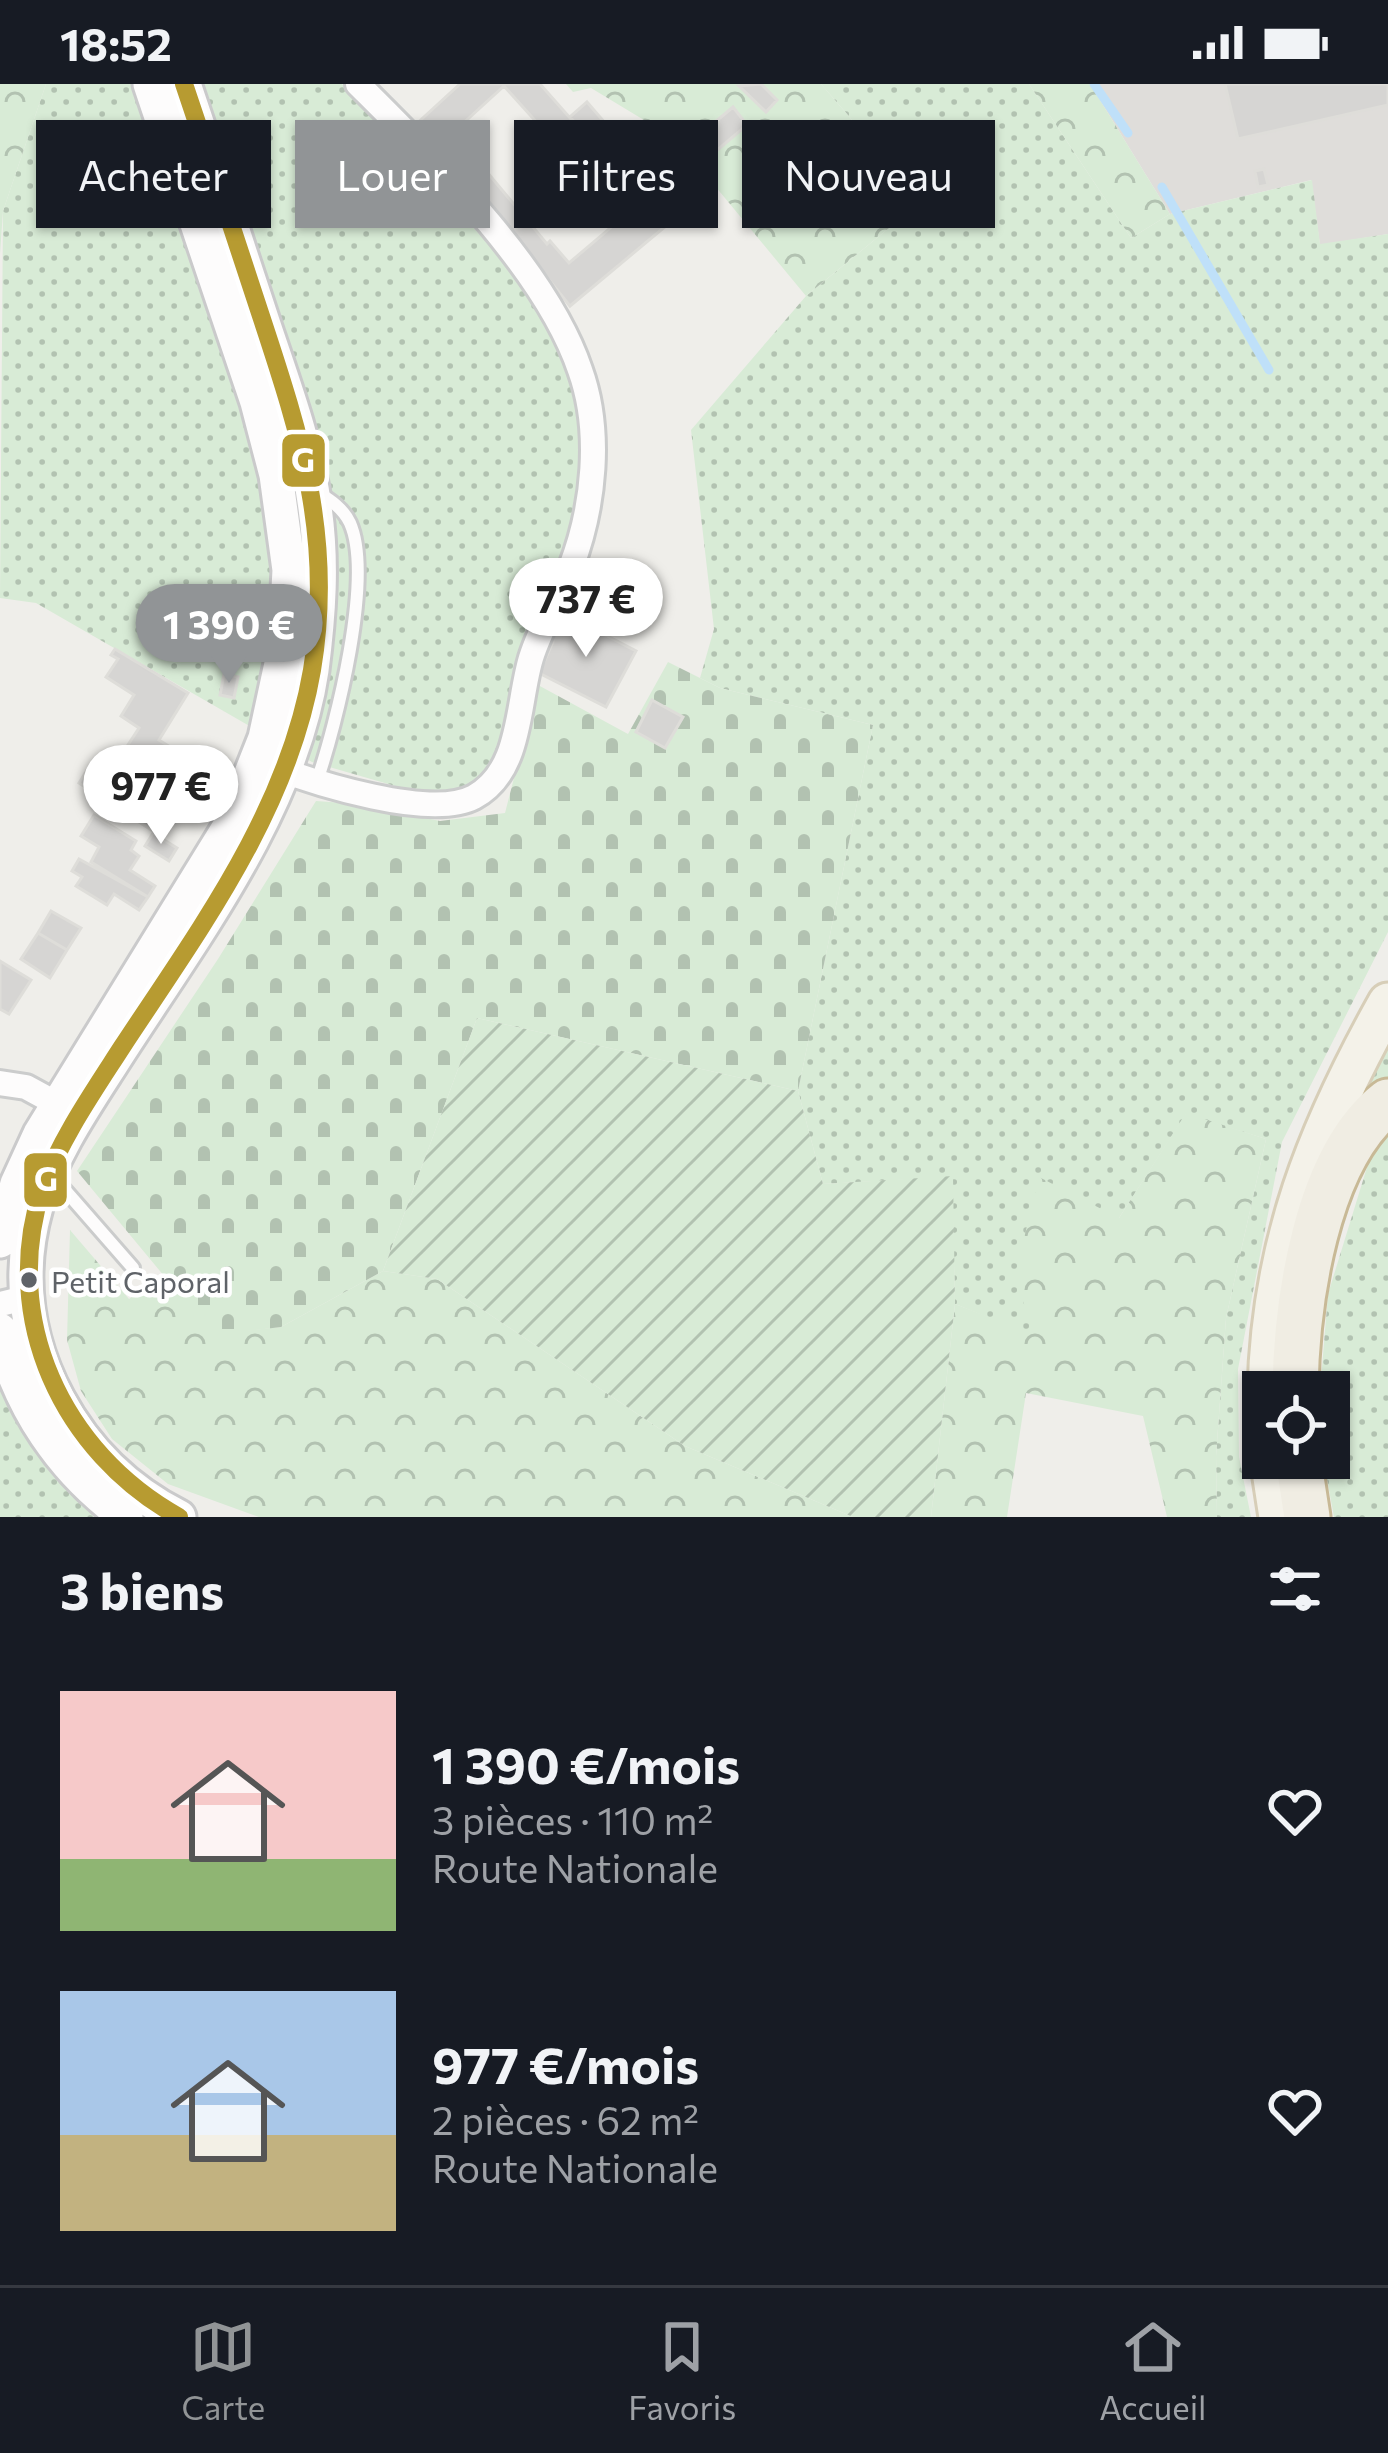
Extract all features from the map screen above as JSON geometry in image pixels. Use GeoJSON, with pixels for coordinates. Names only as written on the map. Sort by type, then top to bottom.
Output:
{"type":"FeatureCollection","features":[{"type":"Feature","properties":{"kind":"highway"},"geometry":{"type":"LineString","coordinates":[[1297,1371],[1303,1299],[1323,1214],[1348,1148],[1388,1102]]}},
{"type":"Feature","properties":{"kind":"highway"},"geometry":{"type":"LineString","coordinates":[[1301,1479],[1306,1517]]}},
{"type":"Feature","properties":{"kind":"main road"},"geometry":{"type":"LineString","coordinates":[[150,84],[257,402],[282,499],[289,570],[270,766]]}},
{"type":"Feature","properties":{"kind":"main road"},"geometry":{"type":"LineString","coordinates":[[0,1241],[21,1174],[238,862],[270,766],[305,703],[317,626],[320,556],[313,489],[293,413],[184,84]]}},
{"type":"Feature","properties":{"kind":"main road"},"geometry":{"type":"LineString","coordinates":[[1270,1371],[1276,1292],[1297,1200],[1344,1081],[1388,1003]]}},
{"type":"Feature","properties":{"kind":"main road"},"geometry":{"type":"LineString","coordinates":[[69,1110],[32,1222],[8,1334],[22,1390],[46,1436],[72,1470],[126,1517]]}},
{"type":"Feature","properties":{"kind":"main road"},"geometry":{"type":"LineString","coordinates":[[8,1334],[50,1384],[88,1447],[122,1481],[179,1517]]}},
{"type":"Feature","properties":{"kind":"main road"},"geometry":{"type":"LineString","coordinates":[[1273,1479],[1279,1517]]}},
{"type":"Feature","properties":{"kind":"street"},"geometry":{"type":"LineString","coordinates":[[270,766],[317,781],[439,806],[475,797],[494,781],[512,745],[534,650],[578,547],[591,470],[586,391],[555,313],[481,217],[358,84]]}},
{"type":"Feature","properties":{"kind":"street"},"geometry":{"type":"LineString","coordinates":[[0,1083],[26,1087],[69,1110]]}},
{"type":"Feature","properties":{"kind":"lane"},"geometry":{"type":"LineString","coordinates":[[313,489],[344,513],[355,537],[358,566],[341,702],[317,781]]}},
{"type":"Feature","properties":{"kind":"lane"},"geometry":{"type":"LineString","coordinates":[[49,1172],[133,1268]]}},
{"type":"Feature","properties":{"kind":"shaded area"},"geometry":{"type":"Polygon","coordinates":[[[1090,84],[1388,84],[1388,234],[1320,245],[1311,180],[1170,214],[1090,84]]]}},
{"type":"Feature","properties":{"kind":"green space"},"geometry":{"type":"Polygon","coordinates":[[[0,84],[46,84],[3,211],[0,254],[0,84]]]}},
{"type":"Feature","properties":{"kind":"green space"},"geometry":{"type":"Polygon","coordinates":[[[46,84],[342,84],[375,120],[295,120],[295,228],[474,228],[515,273],[573,374],[582,466],[569,530],[509,703],[503,747],[487,778],[459,794],[402,788],[312,762],[36,603],[0,598],[3,211],[46,84]]]}},
{"type":"Feature","properties":{"kind":"green space"},"geometry":{"type":"Polygon","coordinates":[[[566,84],[821,84],[852,120],[742,120],[742,219],[718,190],[718,120],[644,120],[591,88],[573,92],[566,84]]]}},
{"type":"Feature","properties":{"kind":"green space"},"geometry":{"type":"Polygon","coordinates":[[[821,84],[1029,84],[1131,238],[1170,214],[1312,180],[1320,244],[1388,234],[1388,932],[1282,1142],[1238,1369],[1239,1457],[1251,1517],[1217,1517],[1216,1456],[1226,1318],[1266,1139],[1186,1114],[1034,1336],[955,1304],[952,1177],[823,1184],[798,1091],[873,725],[720,688],[700,678],[714,629],[691,430],[806,296],[889,228],[995,228],[995,120],[852,120],[821,84]]]}},
{"type":"Feature","properties":{"kind":"green space"},"geometry":{"type":"Polygon","coordinates":[[[1029,84],[1090,84],[1170,214],[1131,238],[1029,84]]]}},
{"type":"Feature","properties":{"kind":"green space"},"geometry":{"type":"Polygon","coordinates":[[[750,228],[889,228],[806,296],[750,228]]]}},
{"type":"Feature","properties":{"kind":"green space"},"geometry":{"type":"Polygon","coordinates":[[[668,662],[720,688],[873,725],[798,1091],[477,1018],[383,1271],[281,1327],[213,1335],[77,1171],[316,801],[358,804],[440,821],[505,813],[538,685],[628,734],[668,662]]]}},
{"type":"Feature","properties":{"kind":"green space"},"geometry":{"type":"Polygon","coordinates":[[[477,1018],[798,1091],[823,1184],[953,1176],[955,1304],[931,1517],[853,1517],[685,1446],[437,1279],[383,1271],[477,1018]]]}},
{"type":"Feature","properties":{"kind":"green space"},"geometry":{"type":"Polygon","coordinates":[[[1388,1040],[1388,1517],[1334,1517],[1327,1479],[1350,1479],[1350,1371],[1322,1371],[1328,1294],[1372,1151],[1362,1091],[1388,1040]]]}},
{"type":"Feature","properties":{"kind":"green space"},"geometry":{"type":"Polygon","coordinates":[[[1186,1113],[1266,1139],[1226,1318],[1216,1456],[1217,1517],[1167,1517],[1143,1416],[1026,1393],[1007,1517],[931,1517],[955,1304],[1033,1334],[1015,1275],[1039,1177],[1119,1218],[1186,1113]]]}},
{"type":"Feature","properties":{"kind":"green space"},"geometry":{"type":"Polygon","coordinates":[[[70,1230],[129,1299],[164,1274],[213,1334],[281,1327],[383,1271],[437,1279],[685,1446],[853,1517],[259,1517],[168,1484],[112,1439],[81,1391],[67,1340],[70,1230]]]}},
{"type":"Feature","properties":{"kind":"green space"},"geometry":{"type":"Polygon","coordinates":[[[0,1380],[105,1517],[0,1517],[0,1380]]]}},
{"type":"Feature","properties":{"kind":"building"},"geometry":{"type":"Polygon","coordinates":[[[460,84],[540,84],[572,120],[535,120],[504,86],[467,120],[421,120],[460,84]]]}},
{"type":"Feature","properties":{"kind":"building"},"geometry":{"type":"Polygon","coordinates":[[[761,84],[777,100],[766,112],[739,86],[761,84]]]}},
{"type":"Feature","properties":{"kind":"building"},"geometry":{"type":"Polygon","coordinates":[[[1225,84],[1388,84],[1388,105],[1238,139],[1225,84]]]}},
{"type":"Feature","properties":{"kind":"building"},"geometry":{"type":"Polygon","coordinates":[[[587,102],[602,120],[573,120],[570,117],[587,102]]]}},
{"type":"Feature","properties":{"kind":"building"},"geometry":{"type":"Polygon","coordinates":[[[733,107],[743,120],[742,129],[718,149],[718,120],[733,107]]]}},
{"type":"Feature","properties":{"kind":"building"},"geometry":{"type":"Polygon","coordinates":[[[1264,169],[1268,185],[1258,187],[1255,171],[1264,169]]]}},
{"type":"Feature","properties":{"kind":"building"},"geometry":{"type":"Polygon","coordinates":[[[490,176],[514,204],[514,228],[534,228],[569,263],[610,228],[663,228],[570,306],[490,206],[490,176]]]}},
{"type":"Feature","properties":{"kind":"building"},"geometry":{"type":"Polygon","coordinates":[[[616,560],[632,564],[630,573],[651,577],[644,611],[589,598],[596,566],[613,570],[616,560]]]}},
{"type":"Feature","properties":{"kind":"building"},"geometry":{"type":"Polygon","coordinates":[[[567,615],[636,651],[606,707],[539,673],[553,642],[552,628],[558,618],[567,615]]]}},
{"type":"Feature","properties":{"kind":"building"},"geometry":{"type":"Polygon","coordinates":[[[115,649],[188,693],[159,740],[205,769],[162,837],[79,783],[87,770],[105,780],[139,728],[121,716],[134,695],[106,677],[118,659],[111,655],[115,649]]]}},
{"type":"Feature","properties":{"kind":"building"},"geometry":{"type":"Polygon","coordinates":[[[224,674],[238,677],[234,698],[220,695],[224,674]]]}},
{"type":"Feature","properties":{"kind":"building"},"geometry":{"type":"Polygon","coordinates":[[[652,700],[683,717],[665,748],[636,732],[652,700]]]}},
{"type":"Feature","properties":{"kind":"building"},"geometry":{"type":"Polygon","coordinates":[[[94,815],[136,841],[131,850],[139,856],[130,870],[155,886],[148,897],[91,862],[99,847],[81,836],[94,815]]]}},
{"type":"Feature","properties":{"kind":"building"},"geometry":{"type":"Polygon","coordinates":[[[153,833],[177,848],[169,861],[145,846],[153,833]]]}},
{"type":"Feature","properties":{"kind":"building"},"geometry":{"type":"Polygon","coordinates":[[[79,859],[148,897],[139,910],[114,894],[107,905],[76,886],[82,877],[72,871],[79,859]]]}},
{"type":"Feature","properties":{"kind":"building"},"geometry":{"type":"Polygon","coordinates":[[[51,911],[81,928],[67,950],[38,933],[51,911]]]}},
{"type":"Feature","properties":{"kind":"building"},"geometry":{"type":"Polygon","coordinates":[[[38,933],[67,950],[50,978],[21,959],[38,933]]]}},
{"type":"Feature","properties":{"kind":"building"},"geometry":{"type":"Polygon","coordinates":[[[0,961],[31,980],[9,1014],[0,1009],[0,961]]]}},
{"type":"Feature","properties":{"kind":"waterway"},"geometry":{"type":"LineString","coordinates":[[1094,84],[1128,133]]}},
{"type":"Feature","properties":{"kind":"waterway"},"geometry":{"type":"LineString","coordinates":[[1162,187],[1269,370]]}},
{"type":"Feature","properties":{"kind":"transit line","name":"G"},"geometry":{"type":"LineString","coordinates":[[179,1517],[138,1490],[102,1457],[73,1419],[51,1377],[36,1333],[29,1286],[31,1238],[50,1170],[89,1098],[237,868],[283,772],[312,670],[319,577],[301,447],[184,84]]}},
{"type":"Feature","properties":{"kind":"place","name":"Petit Caporal"},"geometry":{"type":"Point","coordinates":[29,1280]}}]}
